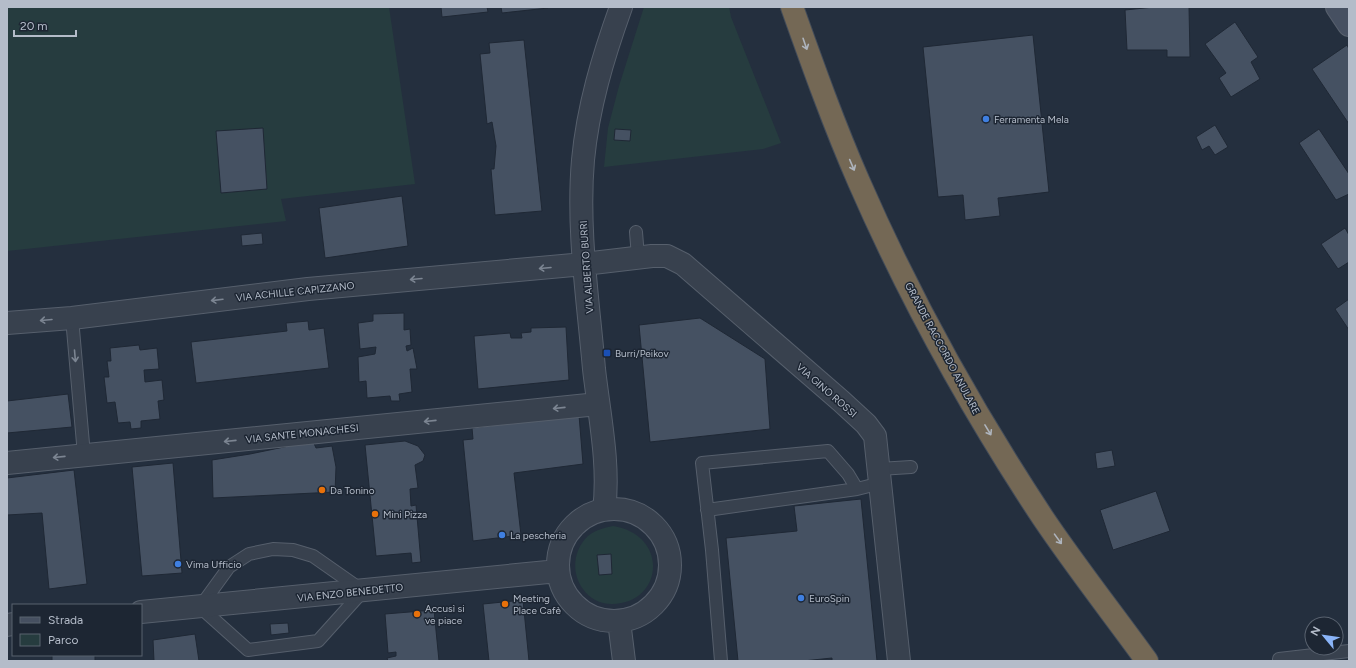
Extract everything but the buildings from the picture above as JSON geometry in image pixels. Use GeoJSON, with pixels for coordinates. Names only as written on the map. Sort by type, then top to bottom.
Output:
{"type":"FeatureCollection","features":[{"type":"Feature","properties":{"kind":"highway","name":"GRANDE RACCORDO ANULARE"},"geometry":{"type":"LineString","coordinates":[[792,7],[824,98],[860,184],[932,332],[979,416],[1044,519],[1147,661]]}},
{"type":"Feature","properties":{"kind":"street"},"geometry":{"type":"LineString","coordinates":[[1338,7],[1349,25]]}},
{"type":"Feature","properties":{"kind":"street","name":"VIA ALBERTO BURRI"},"geometry":{"type":"LineString","coordinates":[[604,510],[605,470],[584,264],[582,186],[586,138],[598,76],[615,13]]}},
{"type":"Feature","properties":{"kind":"street","name":"VIA GINO ROSSI"},"geometry":{"type":"LineString","coordinates":[[584,264],[638,257],[667,256],[683,264],[841,401],[871,430],[876,443],[899,661]]}},
{"type":"Feature","properties":{"kind":"street","name":"VIA ACHILLE CAPIZZANO"},"geometry":{"type":"LineString","coordinates":[[7,323],[72,318],[308,289],[584,264]]}},
{"type":"Feature","properties":{"kind":"street","name":"VIA SANTE MONACHESI"},"geometry":{"type":"LineString","coordinates":[[7,463],[598,404]]}},
{"type":"Feature","properties":{"kind":"street"},"geometry":{"type":"LineString","coordinates":[[604,510],[622,510],[641,516],[655,527],[661,535],[668,552],[669,576],[665,590],[646,612],[629,620],[611,622],[598,619],[578,609],[566,596],[560,580],[558,571],[561,548],[572,528],[587,516],[604,510]]}},
{"type":"Feature","properties":{"kind":"street","name":"VIA ENZO BENEDETTO"},"geometry":{"type":"LineString","coordinates":[[142,612],[558,571]]}},
{"type":"Feature","properties":{"kind":"street"},"geometry":{"type":"LineString","coordinates":[[620,621],[624,661]]}},
{"type":"Feature","properties":{"kind":"lane"},"geometry":{"type":"LineString","coordinates":[[636,232],[638,257]]}},
{"type":"Feature","properties":{"kind":"lane"},"geometry":{"type":"LineString","coordinates":[[72,318],[84,455]]}},
{"type":"Feature","properties":{"kind":"lane"},"geometry":{"type":"LineString","coordinates":[[721,661],[702,463],[828,451],[848,474],[857,489]]}},
{"type":"Feature","properties":{"kind":"lane"},"geometry":{"type":"LineString","coordinates":[[707,510],[857,489],[880,476],[911,467]]}},
{"type":"Feature","properties":{"kind":"lane"},"geometry":{"type":"LineString","coordinates":[[273,548],[292,550],[313,556],[363,591],[318,641],[248,650],[200,607],[229,567],[249,554],[273,548]]}},
{"type":"Feature","properties":{"kind":"lane"},"geometry":{"type":"LineString","coordinates":[[1279,661],[1279,659],[1326,656]]}},
{"type":"Feature","properties":{"kind":"green space"},"geometry":{"type":"Polygon","coordinates":[[[7,7],[389,7],[415,184],[281,199],[286,221],[7,251],[7,7]],[[263,128],[217,131],[221,193],[267,189],[263,128]]]}},
{"type":"Feature","properties":{"kind":"green space"},"geometry":{"type":"Polygon","coordinates":[[[644,7],[729,7],[731,17],[781,143],[763,149],[604,167],[608,128],[619,86],[644,7]]]}},
{"type":"Feature","properties":{"kind":"green space"},"geometry":{"type":"Polygon","coordinates":[[[613,526],[631,532],[644,542],[651,555],[653,568],[650,582],[642,593],[629,601],[608,604],[595,600],[583,589],[579,583],[575,569],[575,562],[579,548],[588,536],[594,532],[613,526]],[[611,554],[597,555],[599,575],[612,574],[611,554]]]}},
{"type":"Feature","properties":{"kind":"place","name":"Ferramenta Mela"},"geometry":{"type":"Point","coordinates":[986,119]}},
{"type":"Feature","properties":{"kind":"place","name":"Burri/Peikov"},"geometry":{"type":"Point","coordinates":[607,353]}},
{"type":"Feature","properties":{"kind":"place","name":"Da Tonino"},"geometry":{"type":"Point","coordinates":[322,490]}},
{"type":"Feature","properties":{"kind":"place","name":"Mini Pizza"},"geometry":{"type":"Point","coordinates":[375,514]}},
{"type":"Feature","properties":{"kind":"place","name":"La pescheria"},"geometry":{"type":"Point","coordinates":[502,535]}},
{"type":"Feature","properties":{"kind":"place","name":"Vima Ufficio"},"geometry":{"type":"Point","coordinates":[178,564]}},
{"type":"Feature","properties":{"kind":"place","name":"EuroSpin"},"geometry":{"type":"Point","coordinates":[801,598]}},
{"type":"Feature","properties":{"kind":"place","name":"Meeting Place Cafè"},"geometry":{"type":"Point","coordinates":[505,604]}},
{"type":"Feature","properties":{"kind":"place","name":"Accusì si ve piace"},"geometry":{"type":"Point","coordinates":[417,614]}}]}
